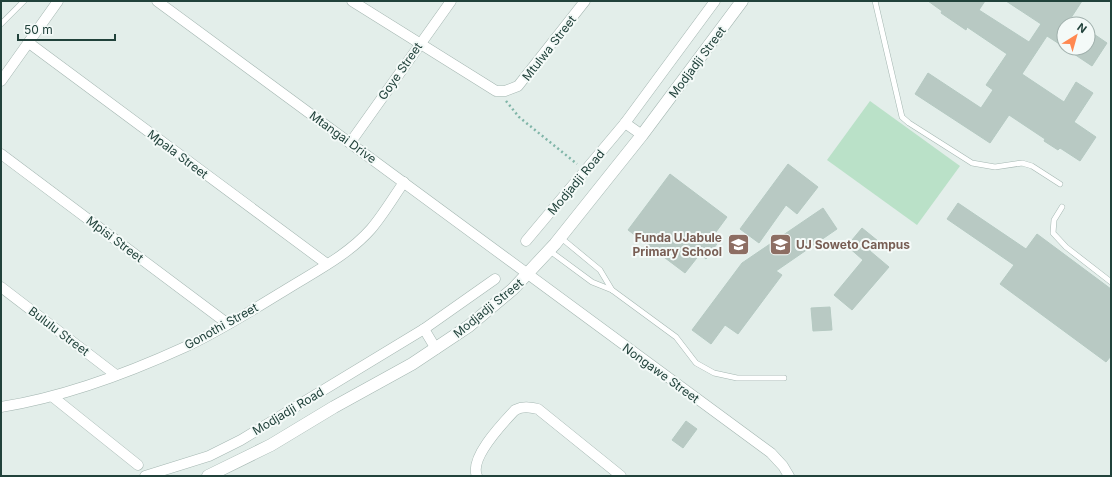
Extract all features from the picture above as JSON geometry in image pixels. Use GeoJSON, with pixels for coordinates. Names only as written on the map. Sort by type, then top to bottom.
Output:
{"type":"FeatureCollection","features":[{"type":"Feature","properties":{"kind":"street"},"geometry":{"type":"LineString","coordinates":[[1,80],[58,1]]}},
{"type":"Feature","properties":{"kind":"street","name":"Mtangai Drive"},"geometry":{"type":"LineString","coordinates":[[157,1],[350,142],[528,275]]}},
{"type":"Feature","properties":{"kind":"street"},"geometry":{"type":"LineString","coordinates":[[352,1],[496,91],[502,90]]}},
{"type":"Feature","properties":{"kind":"street","name":"Goye Street"},"geometry":{"type":"LineString","coordinates":[[350,142],[451,1]]}},
{"type":"Feature","properties":{"kind":"street","name":"Mtulwa Street"},"geometry":{"type":"LineString","coordinates":[[502,90],[518,86],[585,1]]}},
{"type":"Feature","properties":{"kind":"street","name":"Modjadji Road"},"geometry":{"type":"LineString","coordinates":[[526,241],[625,123],[715,1]]}},
{"type":"Feature","properties":{"kind":"street","name":"Modjadji Street"},"geometry":{"type":"LineString","coordinates":[[208,476],[271,445],[436,349],[469,326],[513,290],[528,275],[560,237],[642,135],[742,1]]}},
{"type":"Feature","properties":{"kind":"street","name":"Mpala Street"},"geometry":{"type":"LineString","coordinates":[[29,43],[327,264]]}},
{"type":"Feature","properties":{"kind":"street"},"geometry":{"type":"LineString","coordinates":[[625,123],[642,135]]}},
{"type":"Feature","properties":{"kind":"street","name":"Mpisi Street"},"geometry":{"type":"LineString","coordinates":[[1,154],[228,324]]}},
{"type":"Feature","properties":{"kind":"street","name":"Gonothi Street"},"geometry":{"type":"LineString","coordinates":[[1,407],[53,397],[116,374],[185,347],[228,324],[327,264],[351,247],[370,229],[404,182]]}},
{"type":"Feature","properties":{"kind":"street","name":"Nongawe Street"},"geometry":{"type":"LineString","coordinates":[[528,275],[771,453],[783,466],[789,476]]}},
{"type":"Feature","properties":{"kind":"street","name":"Modjadji Road"},"geometry":{"type":"LineString","coordinates":[[145,476],[209,456],[242,440],[424,329],[495,279]]}},
{"type":"Feature","properties":{"kind":"street","name":"Bululu Street"},"geometry":{"type":"LineString","coordinates":[[1,287],[116,374]]}},
{"type":"Feature","properties":{"kind":"street"},"geometry":{"type":"LineString","coordinates":[[424,329],[436,349]]}},
{"type":"Feature","properties":{"kind":"street"},"geometry":{"type":"LineString","coordinates":[[53,397],[138,465]]}},
{"type":"Feature","properties":{"kind":"street"},"geometry":{"type":"LineString","coordinates":[[477,476],[474,469],[478,455],[515,410],[521,407],[529,407],[538,410],[621,476]]}},
{"type":"Feature","properties":{"kind":"lane"},"geometry":{"type":"LineString","coordinates":[[1,24],[24,1]]}},
{"type":"Feature","properties":{"kind":"lane"},"geometry":{"type":"LineString","coordinates":[[875,1],[902,117],[972,163],[995,167],[1022,162],[1032,166],[1060,184]]}},
{"type":"Feature","properties":{"kind":"lane"},"geometry":{"type":"LineString","coordinates":[[1062,207],[1054,220],[1053,232],[1066,247],[1111,282]]}},
{"type":"Feature","properties":{"kind":"lane"},"geometry":{"type":"LineString","coordinates":[[560,237],[600,270],[612,290]]}},
{"type":"Feature","properties":{"kind":"lane"},"geometry":{"type":"LineString","coordinates":[[549,250],[592,282],[612,290],[676,337],[696,364],[714,373],[737,378],[784,378]]}},
{"type":"Feature","properties":{"kind":"path"},"geometry":{"type":"LineString","coordinates":[[502,90],[503,96],[519,117],[585,171]]}},
{"type":"Feature","properties":{"kind":"green space"},"geometry":{"type":"Polygon","coordinates":[[[870,101],[960,166],[917,225],[827,160],[870,101]]]}},
{"type":"Feature","properties":{"kind":"building"},"geometry":{"type":"Polygon","coordinates":[[[928,1],[985,1],[979,10],[1029,42],[1041,24],[1006,1],[1082,1],[1072,16],[1056,16],[1056,42],[1047,36],[1022,74],[1064,102],[1076,82],[1093,93],[1074,122],[1096,137],[1080,161],[1060,148],[1058,150],[1044,141],[1045,139],[1009,115],[990,143],[915,94],[928,73],[981,108],[993,90],[986,85],[1007,54],[967,27],[966,30],[941,13],[942,11],[928,1]]]}},
{"type":"Feature","properties":{"kind":"building"},"geometry":{"type":"Polygon","coordinates":[[[1096,35],[1107,43],[1092,66],[1077,56],[1096,56],[1096,35]]]}},
{"type":"Feature","properties":{"kind":"building"},"geometry":{"type":"Polygon","coordinates":[[[788,164],[818,187],[797,214],[786,205],[759,243],[740,229],[788,164]]]}},
{"type":"Feature","properties":{"kind":"building"},"geometry":{"type":"Polygon","coordinates":[[[670,174],[727,217],[713,236],[719,241],[706,259],[700,254],[685,273],[628,230],[670,174]]]}},
{"type":"Feature","properties":{"kind":"building"},"geometry":{"type":"Polygon","coordinates":[[[958,203],[1026,249],[1037,234],[1111,289],[1111,356],[1106,362],[1000,284],[1014,265],[947,219],[958,203]]]}},
{"type":"Feature","properties":{"kind":"building"},"geometry":{"type":"Polygon","coordinates":[[[823,208],[837,229],[776,271],[782,275],[738,334],[725,325],[711,344],[692,330],[742,263],[823,208]]]}},
{"type":"Feature","properties":{"kind":"building"},"geometry":{"type":"Polygon","coordinates":[[[862,228],[878,241],[870,251],[889,267],[852,310],[834,295],[863,260],[847,246],[862,228]]]}},
{"type":"Feature","properties":{"kind":"building"},"geometry":{"type":"Polygon","coordinates":[[[830,307],[832,330],[813,331],[811,308],[830,307]]]}},
{"type":"Feature","properties":{"kind":"building"},"geometry":{"type":"Polygon","coordinates":[[[686,421],[697,429],[683,448],[672,440],[686,421]]]}},
{"type":"Feature","properties":{"kind":"place","name":"Funda UJabule Primary School"},"geometry":{"type":"Point","coordinates":[738,244]}},
{"type":"Feature","properties":{"kind":"place","name":"UJ Soweto Campus"},"geometry":{"type":"Point","coordinates":[781,244]}}]}
